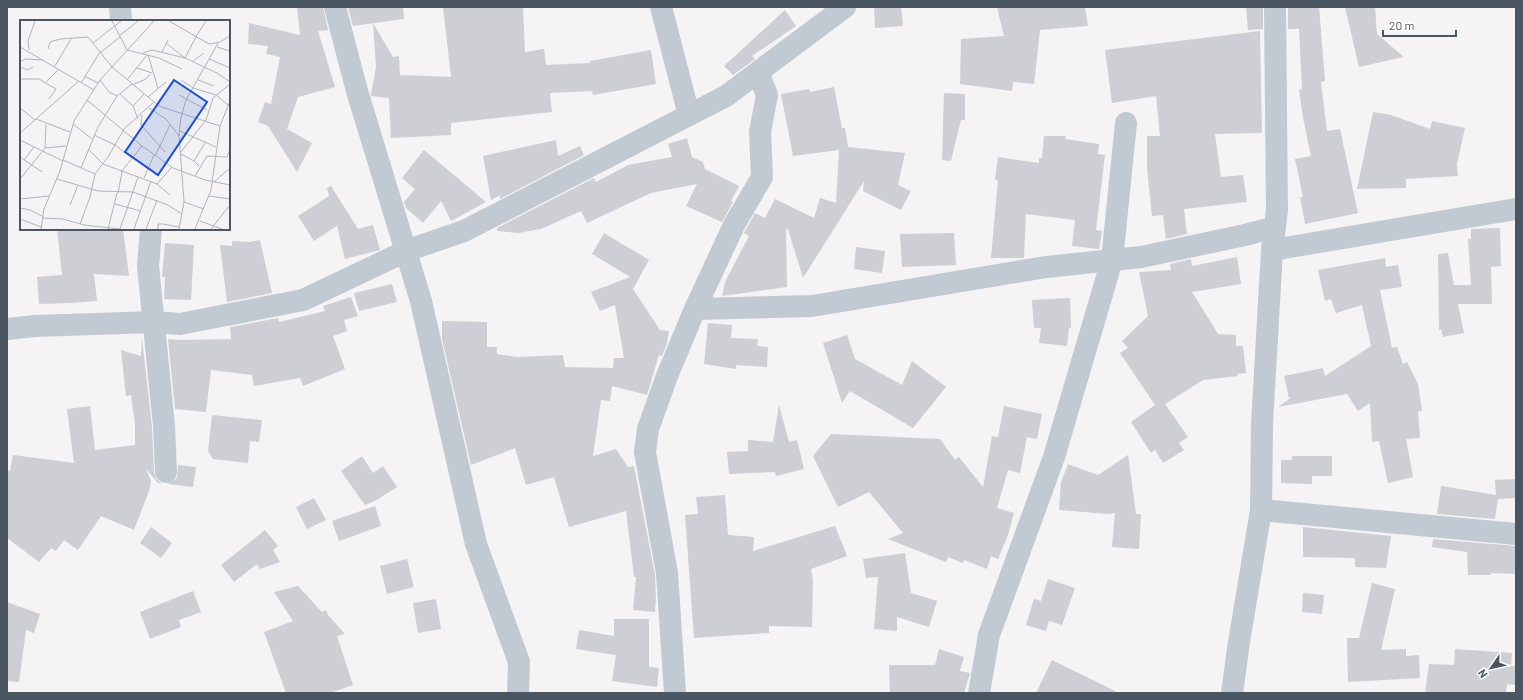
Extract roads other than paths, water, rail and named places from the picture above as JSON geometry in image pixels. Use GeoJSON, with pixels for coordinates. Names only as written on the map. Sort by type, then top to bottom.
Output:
{"type":"FeatureCollection","features":[{"type":"Feature","properties":{"kind":"street"},"geometry":{"type":"LineString","coordinates":[[120,7],[121,20]]}},
{"type":"Feature","properties":{"kind":"street"},"geometry":{"type":"LineString","coordinates":[[335,7],[357,91],[421,301],[476,544],[518,662],[518,693]]}},
{"type":"Feature","properties":{"kind":"street"},"geometry":{"type":"LineString","coordinates":[[661,7],[689,115]]}},
{"type":"Feature","properties":{"kind":"street"},"geometry":{"type":"LineString","coordinates":[[7,329],[35,326],[154,322],[180,324],[303,300],[406,251],[464,231],[726,96],[845,7]]}},
{"type":"Feature","properties":{"kind":"street"},"geometry":{"type":"LineString","coordinates":[[1232,693],[1238,642],[1261,510],[1262,424],[1272,250],[1277,210],[1275,7]]}},
{"type":"Feature","properties":{"kind":"street"},"geometry":{"type":"LineString","coordinates":[[675,693],[667,573],[645,452],[648,429],[667,376],[695,309],[734,225],[762,177],[760,132],[767,95],[758,72]]}},
{"type":"Feature","properties":{"kind":"street"},"geometry":{"type":"LineString","coordinates":[[978,693],[989,635],[1054,457],[1112,260],[1126,123]]}},
{"type":"Feature","properties":{"kind":"street"},"geometry":{"type":"LineString","coordinates":[[1272,250],[1516,209]]}},
{"type":"Feature","properties":{"kind":"street"},"geometry":{"type":"LineString","coordinates":[[695,309],[812,306],[1046,267],[1149,256],[1245,236],[1275,227]]}},
{"type":"Feature","properties":{"kind":"street"},"geometry":{"type":"LineString","coordinates":[[151,230],[148,266],[166,472]]}},
{"type":"Feature","properties":{"kind":"street"},"geometry":{"type":"LineString","coordinates":[[1261,510],[1516,534]]}}]}
